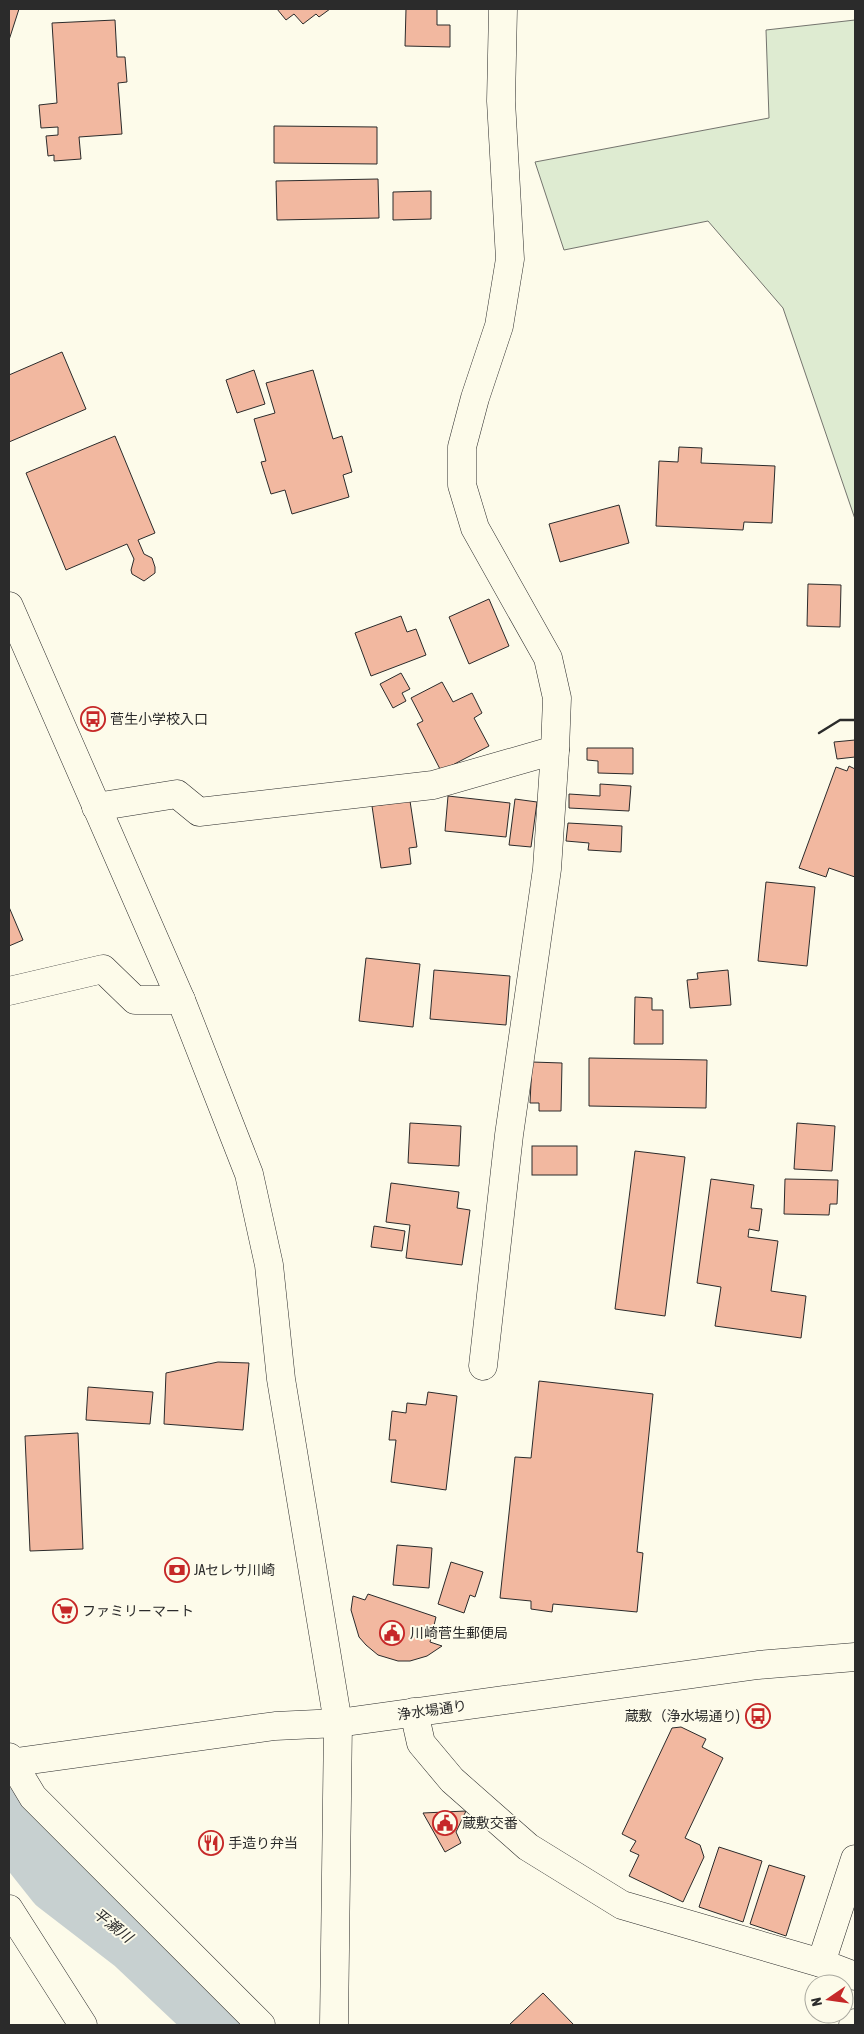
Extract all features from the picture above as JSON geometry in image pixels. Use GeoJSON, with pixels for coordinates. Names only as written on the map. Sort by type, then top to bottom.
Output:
{"type":"FeatureCollection","features":[{"type":"Feature","properties":{"kind":"street"},"geometry":{"type":"LineString","coordinates":[[483,1366],[510,1126],[547,869],[557,698],[548,658],[475,528],[462,485],[462,447],[475,398],[498,326],[510,259],[501,101],[503,9]]}},
{"type":"Feature","properties":{"kind":"street"},"geometry":{"type":"LineString","coordinates":[[9,606],[181,1000],[248,1174],[270,1265],[281,1379],[338,1723],[334,2025]]}},
{"type":"Feature","properties":{"kind":"street"},"geometry":{"type":"LineString","coordinates":[[96,807],[177,794],[199,812],[432,785],[555,750]]}},
{"type":"Feature","properties":{"kind":"street"},"geometry":{"type":"LineString","coordinates":[[9,991],[103,969],[134,1000],[181,1000]]}},
{"type":"Feature","properties":{"kind":"street","name":"浄水場通り"},"geometry":{"type":"LineString","coordinates":[[10,1761],[275,1726],[338,1723],[758,1665],[855,1657]]}},
{"type":"Feature","properties":{"kind":"street"},"geometry":{"type":"LineString","coordinates":[[414,1712],[421,1743],[452,1780],[528,1846],[622,1905],[821,1963],[842,1974]]}},
{"type":"Feature","properties":{"kind":"street"},"geometry":{"type":"LineString","coordinates":[[10,1761],[33,1797],[261,2025]]}},
{"type":"Feature","properties":{"kind":"street"},"geometry":{"type":"LineString","coordinates":[[821,1963],[855,1859]]}},
{"type":"Feature","properties":{"kind":"street"},"geometry":{"type":"LineString","coordinates":[[9,1909],[83,2025]]}},
{"type":"Feature","properties":{"kind":"green space"},"geometry":{"type":"Polygon","coordinates":[[[855,20],[855,519],[783,308],[708,221],[564,250],[535,162],[769,118],[766,30],[855,20]]]}},
{"type":"Feature","properties":{"kind":"building"},"geometry":{"type":"Polygon","coordinates":[[[9,9],[19,9],[9,40],[9,9]]]}},
{"type":"Feature","properties":{"kind":"building"},"geometry":{"type":"Polygon","coordinates":[[[277,9],[330,9],[319,17],[316,14],[303,24],[294,14],[286,20],[277,9]]]}},
{"type":"Feature","properties":{"kind":"building"},"geometry":{"type":"Polygon","coordinates":[[[406,9],[437,9],[437,25],[450,25],[450,47],[405,46],[406,9]]]}},
{"type":"Feature","properties":{"kind":"building"},"geometry":{"type":"Polygon","coordinates":[[[115,20],[117,57],[125,57],[127,82],[118,83],[122,134],[79,137],[81,159],[54,161],[54,155],[48,156],[46,136],[58,135],[58,127],[41,128],[39,105],[57,103],[52,23],[115,20]]]}},
{"type":"Feature","properties":{"kind":"building"},"geometry":{"type":"Polygon","coordinates":[[[274,126],[377,127],[377,164],[274,163],[274,126]]]}},
{"type":"Feature","properties":{"kind":"building"},"geometry":{"type":"Polygon","coordinates":[[[378,179],[379,218],[277,220],[276,181],[378,179]]]}},
{"type":"Feature","properties":{"kind":"building"},"geometry":{"type":"Polygon","coordinates":[[[431,191],[431,219],[393,220],[393,192],[431,191]]]}},
{"type":"Feature","properties":{"kind":"building"},"geometry":{"type":"Polygon","coordinates":[[[62,352],[86,409],[9,442],[9,375],[62,352]]]}},
{"type":"Feature","properties":{"kind":"building"},"geometry":{"type":"Polygon","coordinates":[[[254,370],[265,404],[237,413],[226,380],[254,370]]]}},
{"type":"Feature","properties":{"kind":"building"},"geometry":{"type":"Polygon","coordinates":[[[313,370],[333,439],[342,436],[352,472],[343,475],[349,497],[292,514],[285,490],[271,494],[261,462],[266,461],[254,419],[275,413],[266,383],[313,370]]]}},
{"type":"Feature","properties":{"kind":"building"},"geometry":{"type":"Polygon","coordinates":[[[115,436],[155,533],[138,540],[144,554],[152,558],[155,567],[155,573],[144,581],[132,574],[131,570],[134,559],[127,544],[66,570],[26,473],[115,436]]]}},
{"type":"Feature","properties":{"kind":"building"},"geometry":{"type":"Polygon","coordinates":[[[679,447],[702,448],[701,463],[775,466],[772,523],[744,522],[743,530],[656,526],[659,461],[678,462],[679,447]]]}},
{"type":"Feature","properties":{"kind":"building"},"geometry":{"type":"Polygon","coordinates":[[[619,505],[629,543],[560,562],[549,524],[619,505]]]}},
{"type":"Feature","properties":{"kind":"building"},"geometry":{"type":"Polygon","coordinates":[[[808,584],[841,585],[840,627],[807,626],[808,584]]]}},
{"type":"Feature","properties":{"kind":"building"},"geometry":{"type":"Polygon","coordinates":[[[489,599],[509,646],[469,664],[449,617],[489,599]]]}},
{"type":"Feature","properties":{"kind":"building"},"geometry":{"type":"Polygon","coordinates":[[[401,616],[407,632],[416,629],[426,655],[371,676],[355,633],[401,616]]]}},
{"type":"Feature","properties":{"kind":"building"},"geometry":{"type":"Polygon","coordinates":[[[401,673],[410,689],[402,693],[406,701],[393,708],[380,684],[401,673]]]}},
{"type":"Feature","properties":{"kind":"building"},"geometry":{"type":"Polygon","coordinates":[[[442,682],[453,702],[472,693],[482,713],[474,718],[489,746],[441,771],[417,724],[423,721],[411,698],[442,682]]]}},
{"type":"Feature","properties":{"kind":"building"},"geometry":{"type":"Polygon","coordinates":[[[855,740],[855,757],[837,759],[834,742],[855,740]]]}},
{"type":"Feature","properties":{"kind":"building"},"geometry":{"type":"Polygon","coordinates":[[[587,748],[633,748],[633,774],[598,773],[598,761],[587,760],[587,748]]]}},
{"type":"Feature","properties":{"kind":"building"},"geometry":{"type":"Polygon","coordinates":[[[849,766],[855,769],[855,877],[829,868],[826,877],[799,868],[836,767],[847,771],[849,766]]]}},
{"type":"Feature","properties":{"kind":"building"},"geometry":{"type":"Polygon","coordinates":[[[600,784],[631,786],[629,811],[569,808],[569,794],[600,796],[600,784]]]}},
{"type":"Feature","properties":{"kind":"building"},"geometry":{"type":"Polygon","coordinates":[[[448,796],[510,803],[506,837],[445,831],[448,796]]]}},
{"type":"Feature","properties":{"kind":"building"},"geometry":{"type":"Polygon","coordinates":[[[515,799],[537,802],[531,847],[509,845],[515,799]]]}},
{"type":"Feature","properties":{"kind":"building"},"geometry":{"type":"Polygon","coordinates":[[[410,801],[417,847],[409,848],[411,864],[381,868],[372,806],[410,801]]]}},
{"type":"Feature","properties":{"kind":"building"},"geometry":{"type":"Polygon","coordinates":[[[568,823],[622,826],[621,852],[588,850],[589,843],[566,841],[568,823]]]}},
{"type":"Feature","properties":{"kind":"building"},"geometry":{"type":"Polygon","coordinates":[[[766,882],[815,887],[807,966],[758,961],[766,882]]]}},
{"type":"Feature","properties":{"kind":"building"},"geometry":{"type":"Polygon","coordinates":[[[9,907],[23,940],[9,946],[9,907]]]}},
{"type":"Feature","properties":{"kind":"building"},"geometry":{"type":"Polygon","coordinates":[[[366,958],[420,964],[413,1027],[359,1021],[366,958]]]}},
{"type":"Feature","properties":{"kind":"building"},"geometry":{"type":"Polygon","coordinates":[[[434,970],[510,976],[506,1025],[430,1019],[434,970]]]}},
{"type":"Feature","properties":{"kind":"building"},"geometry":{"type":"Polygon","coordinates":[[[728,970],[731,1005],[690,1008],[687,980],[698,979],[697,973],[728,970]]]}},
{"type":"Feature","properties":{"kind":"building"},"geometry":{"type":"Polygon","coordinates":[[[635,997],[652,998],[652,1010],[663,1010],[663,1044],[634,1044],[635,997]]]}},
{"type":"Feature","properties":{"kind":"building"},"geometry":{"type":"Polygon","coordinates":[[[589,1058],[707,1060],[706,1108],[589,1106],[589,1058]]]}},
{"type":"Feature","properties":{"kind":"building"},"geometry":{"type":"Polygon","coordinates":[[[532,1062],[562,1063],[561,1111],[539,1111],[539,1103],[530,1103],[532,1062]]]}},
{"type":"Feature","properties":{"kind":"building"},"geometry":{"type":"Polygon","coordinates":[[[410,1123],[461,1126],[459,1166],[408,1163],[410,1123]]]}},
{"type":"Feature","properties":{"kind":"building"},"geometry":{"type":"Polygon","coordinates":[[[797,1123],[835,1126],[832,1171],[794,1169],[797,1123]]]}},
{"type":"Feature","properties":{"kind":"building"},"geometry":{"type":"Polygon","coordinates":[[[532,1146],[577,1146],[577,1175],[532,1175],[532,1146]]]}},
{"type":"Feature","properties":{"kind":"building"},"geometry":{"type":"Polygon","coordinates":[[[635,1151],[685,1157],[665,1316],[615,1309],[635,1151]]]}},
{"type":"Feature","properties":{"kind":"building"},"geometry":{"type":"Polygon","coordinates":[[[711,1179],[754,1185],[751,1208],[762,1209],[759,1231],[749,1229],[748,1237],[778,1241],[771,1291],[806,1296],[801,1338],[715,1326],[721,1287],[697,1283],[711,1179]]]}},
{"type":"Feature","properties":{"kind":"building"},"geometry":{"type":"Polygon","coordinates":[[[785,1179],[838,1180],[837,1204],[830,1204],[829,1215],[784,1214],[785,1179]]]}},
{"type":"Feature","properties":{"kind":"building"},"geometry":{"type":"Polygon","coordinates":[[[391,1183],[459,1192],[457,1208],[470,1210],[462,1265],[406,1258],[410,1225],[386,1222],[391,1183]]]}},
{"type":"Feature","properties":{"kind":"building"},"geometry":{"type":"Polygon","coordinates":[[[374,1226],[405,1231],[402,1251],[371,1247],[374,1226]]]}},
{"type":"Feature","properties":{"kind":"building"},"geometry":{"type":"Polygon","coordinates":[[[218,1362],[249,1363],[243,1430],[164,1424],[166,1373],[218,1362]]]}},
{"type":"Feature","properties":{"kind":"building"},"geometry":{"type":"Polygon","coordinates":[[[539,1381],[653,1394],[637,1552],[643,1553],[637,1612],[553,1604],[552,1612],[531,1609],[531,1601],[500,1598],[515,1457],[531,1458],[539,1381]]]}},
{"type":"Feature","properties":{"kind":"building"},"geometry":{"type":"Polygon","coordinates":[[[88,1387],[153,1392],[150,1424],[86,1420],[88,1387]]]}},
{"type":"Feature","properties":{"kind":"building"},"geometry":{"type":"Polygon","coordinates":[[[428,1392],[457,1396],[446,1490],[391,1482],[396,1440],[389,1440],[392,1411],[406,1413],[407,1403],[426,1405],[428,1392]]]}},
{"type":"Feature","properties":{"kind":"building"},"geometry":{"type":"Polygon","coordinates":[[[78,1433],[83,1549],[30,1551],[25,1436],[78,1433]]]}},
{"type":"Feature","properties":{"kind":"building"},"geometry":{"type":"Polygon","coordinates":[[[397,1545],[432,1548],[429,1588],[393,1585],[397,1545]]]}},
{"type":"Feature","properties":{"kind":"building"},"geometry":{"type":"Polygon","coordinates":[[[451,1562],[483,1572],[475,1597],[470,1595],[464,1613],[438,1604],[451,1562]]]}},
{"type":"Feature","properties":{"kind":"building"},"geometry":{"type":"Polygon","coordinates":[[[368,1594],[436,1617],[430,1642],[442,1646],[427,1656],[410,1661],[398,1661],[378,1655],[359,1637],[351,1610],[353,1596],[365,1600],[368,1594]]]}},
{"type":"Feature","properties":{"kind":"building"},"geometry":{"type":"Polygon","coordinates":[[[681,1727],[706,1739],[702,1747],[723,1758],[685,1838],[700,1845],[704,1857],[683,1902],[629,1876],[639,1855],[630,1851],[636,1841],[622,1834],[672,1728],[681,1727]]]}},
{"type":"Feature","properties":{"kind":"building","name":"蔵敷交番"},"geometry":{"type":"Polygon","coordinates":[[[466,1811],[456,1832],[461,1843],[445,1852],[423,1813],[466,1811]]]}},
{"type":"Feature","properties":{"kind":"building"},"geometry":{"type":"Polygon","coordinates":[[[719,1847],[762,1861],[743,1922],[699,1907],[719,1847]]]}},
{"type":"Feature","properties":{"kind":"building"},"geometry":{"type":"Polygon","coordinates":[[[769,1865],[805,1876],[786,1936],[750,1924],[769,1865]]]}},
{"type":"Feature","properties":{"kind":"building"},"geometry":{"type":"Polygon","coordinates":[[[543,1993],[574,2025],[509,2025],[543,1993]]]}},
{"type":"Feature","properties":{"kind":"waterway","name":"平瀬川"},"geometry":{"type":"LineString","coordinates":[[9,1820],[58,1882],[136,1942],[224,2025]]}},
{"type":"Feature","properties":{"kind":"wall"},"geometry":{"type":"LineString","coordinates":[[819,733],[840,720],[855,720]]}},
{"type":"Feature","properties":{"kind":"place","name":"菅生小学校入口"},"geometry":{"type":"Point","coordinates":[93,719]}},
{"type":"Feature","properties":{"kind":"place","name":"JAセレサ川崎"},"geometry":{"type":"Point","coordinates":[177,1570]}},
{"type":"Feature","properties":{"kind":"place","name":"ファミリーマート"},"geometry":{"type":"Point","coordinates":[65,1611]}},
{"type":"Feature","properties":{"kind":"place","name":"川崎菅生郵便局"},"geometry":{"type":"Point","coordinates":[392,1633]}},
{"type":"Feature","properties":{"kind":"place","name":"蔵敷（浄水場通り)"},"geometry":{"type":"Point","coordinates":[758,1716]}},
{"type":"Feature","properties":{"kind":"place","name":"蔵敷交番"},"geometry":{"type":"Point","coordinates":[445,1823]}},
{"type":"Feature","properties":{"kind":"place","name":"手造り弁当"},"geometry":{"type":"Point","coordinates":[211,1843]}}]}
